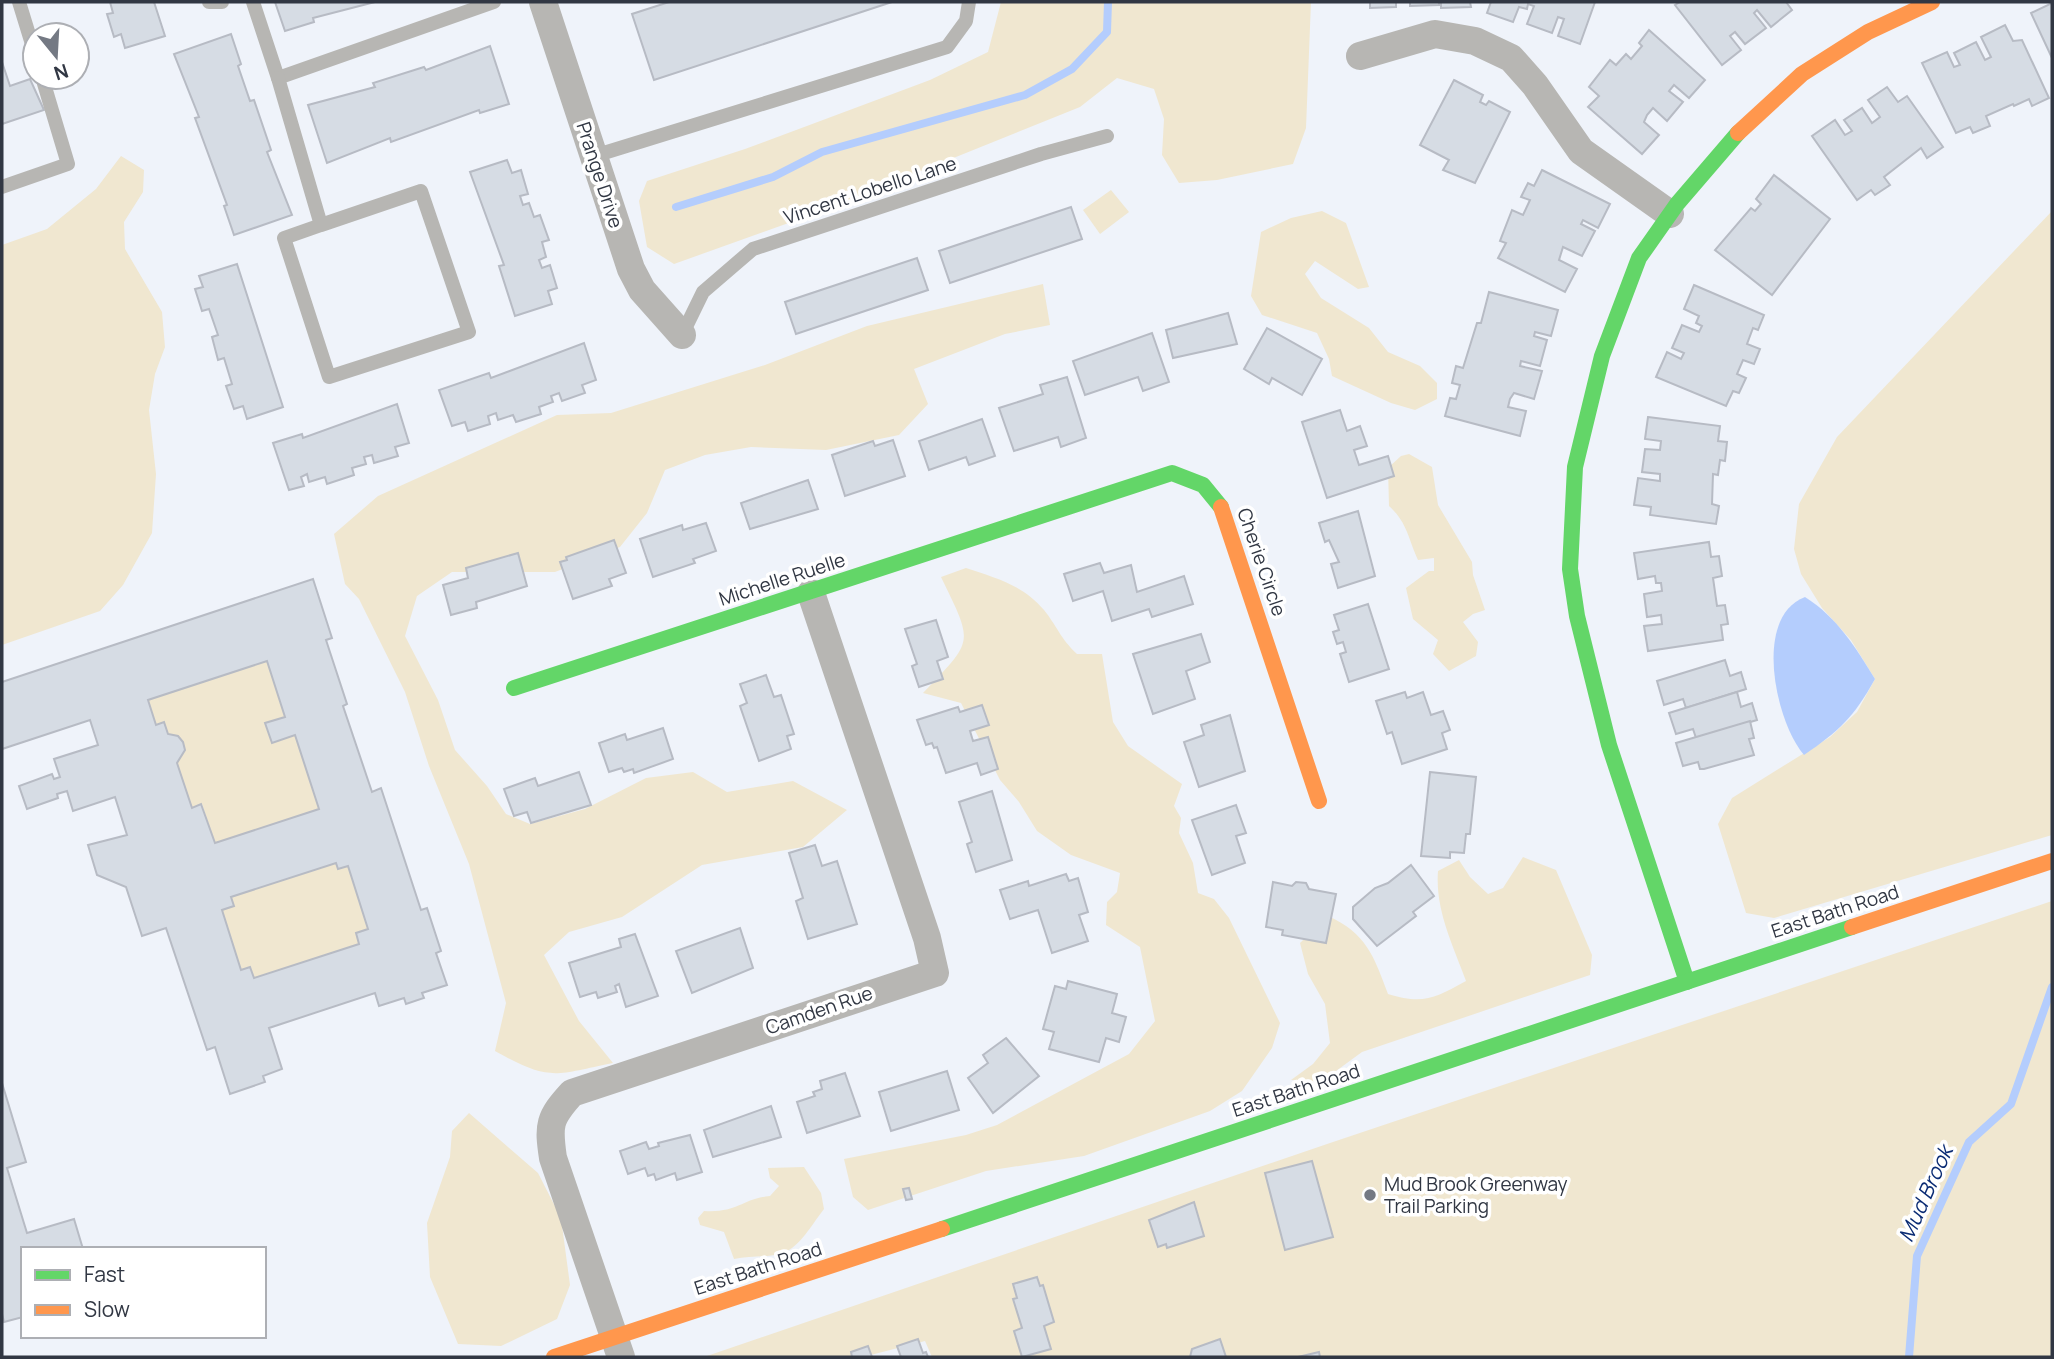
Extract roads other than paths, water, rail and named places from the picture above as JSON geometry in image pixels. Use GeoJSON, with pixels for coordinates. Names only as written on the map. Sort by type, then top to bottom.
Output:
{"type":"FeatureCollection","features":[{"type":"Feature","properties":{"kind":"street","name":"Prange Drive"},"geometry":{"type":"LineString","coordinates":[[543,2],[631,269],[642,290],[682,335]]}},
{"type":"Feature","properties":{"kind":"street"},"geometry":{"type":"LineString","coordinates":[[1687,982],[1609,745],[1577,616],[1570,569],[1575,467],[1602,356],[1639,258],[1722,148],[1802,74],[1868,32],[1932,2]]}},
{"type":"Feature","properties":{"kind":"street"},"geometry":{"type":"LineString","coordinates":[[1360,56],[1434,34],[1475,41],[1511,58],[1535,85],[1581,151],[1670,214]]}},
{"type":"Feature","properties":{"kind":"street","name":"Cherie Circle"},"geometry":{"type":"LineString","coordinates":[[1062,507],[1172,473],[1192,476],[1209,488],[1224,511],[1319,801]]}},
{"type":"Feature","properties":{"kind":"street","name":"Michelle Ruelle"},"geometry":{"type":"LineString","coordinates":[[514,688],[811,593],[1062,507]]}},
{"type":"Feature","properties":{"kind":"street","name":"Camden Rue"},"geometry":{"type":"LineString","coordinates":[[617,1348],[553,1158],[549,1128],[555,1111],[572,1093],[935,973],[927,938],[811,593]]}},
{"type":"Feature","properties":{"kind":"street","name":"East Bath Road"},"geometry":{"type":"LineString","coordinates":[[554,1357],[617,1348],[1687,982],[2052,861]]}},
{"type":"Feature","properties":{"kind":"lane"},"geometry":{"type":"LineString","coordinates":[[19,2],[25,21]]}},
{"type":"Feature","properties":{"kind":"lane"},"geometry":{"type":"LineString","coordinates":[[209,2],[222,2]]}},
{"type":"Feature","properties":{"kind":"lane"},"geometry":{"type":"LineString","coordinates":[[253,2],[321,225]]}},
{"type":"Feature","properties":{"kind":"lane"},"geometry":{"type":"LineString","coordinates":[[278,78],[494,2]]}},
{"type":"Feature","properties":{"kind":"lane"},"geometry":{"type":"LineString","coordinates":[[594,156],[947,47],[966,21],[969,2]]}},
{"type":"Feature","properties":{"kind":"lane"},"geometry":{"type":"LineString","coordinates":[[2,187],[68,164],[46,91]]}},
{"type":"Feature","properties":{"kind":"lane","name":"Vincent Lobello Lane"},"geometry":{"type":"LineString","coordinates":[[682,335],[703,292],[753,249],[1041,154],[1107,136]]}},
{"type":"Feature","properties":{"kind":"lane"},"geometry":{"type":"LineString","coordinates":[[421,191],[469,332],[329,377],[284,237],[321,225],[421,191]]}},
{"type":"Feature","properties":{"kind":"water"},"geometry":{"type":"Polygon","coordinates":[[[1805,597],[1836,624],[1875,679],[1845,722],[1804,755],[1785,720],[1778,696],[1774,647],[1779,626],[1789,608],[1805,597]]]}},
{"type":"Feature","properties":{"kind":"waterway"},"geometry":{"type":"LineString","coordinates":[[676,207],[773,177],[822,152],[1025,95],[1072,69],[1107,32],[1108,2]]}},
{"type":"Feature","properties":{"kind":"waterway","name":"Mud Brook"},"geometry":{"type":"LineString","coordinates":[[1909,1357],[1917,1256],[1969,1142],[2011,1104],[2052,987]]}},
{"type":"Feature","properties":{"kind":"place","name":"Mud Brook Greenway Trail Parking"},"geometry":{"type":"Point","coordinates":[1370,1195]}}]}
